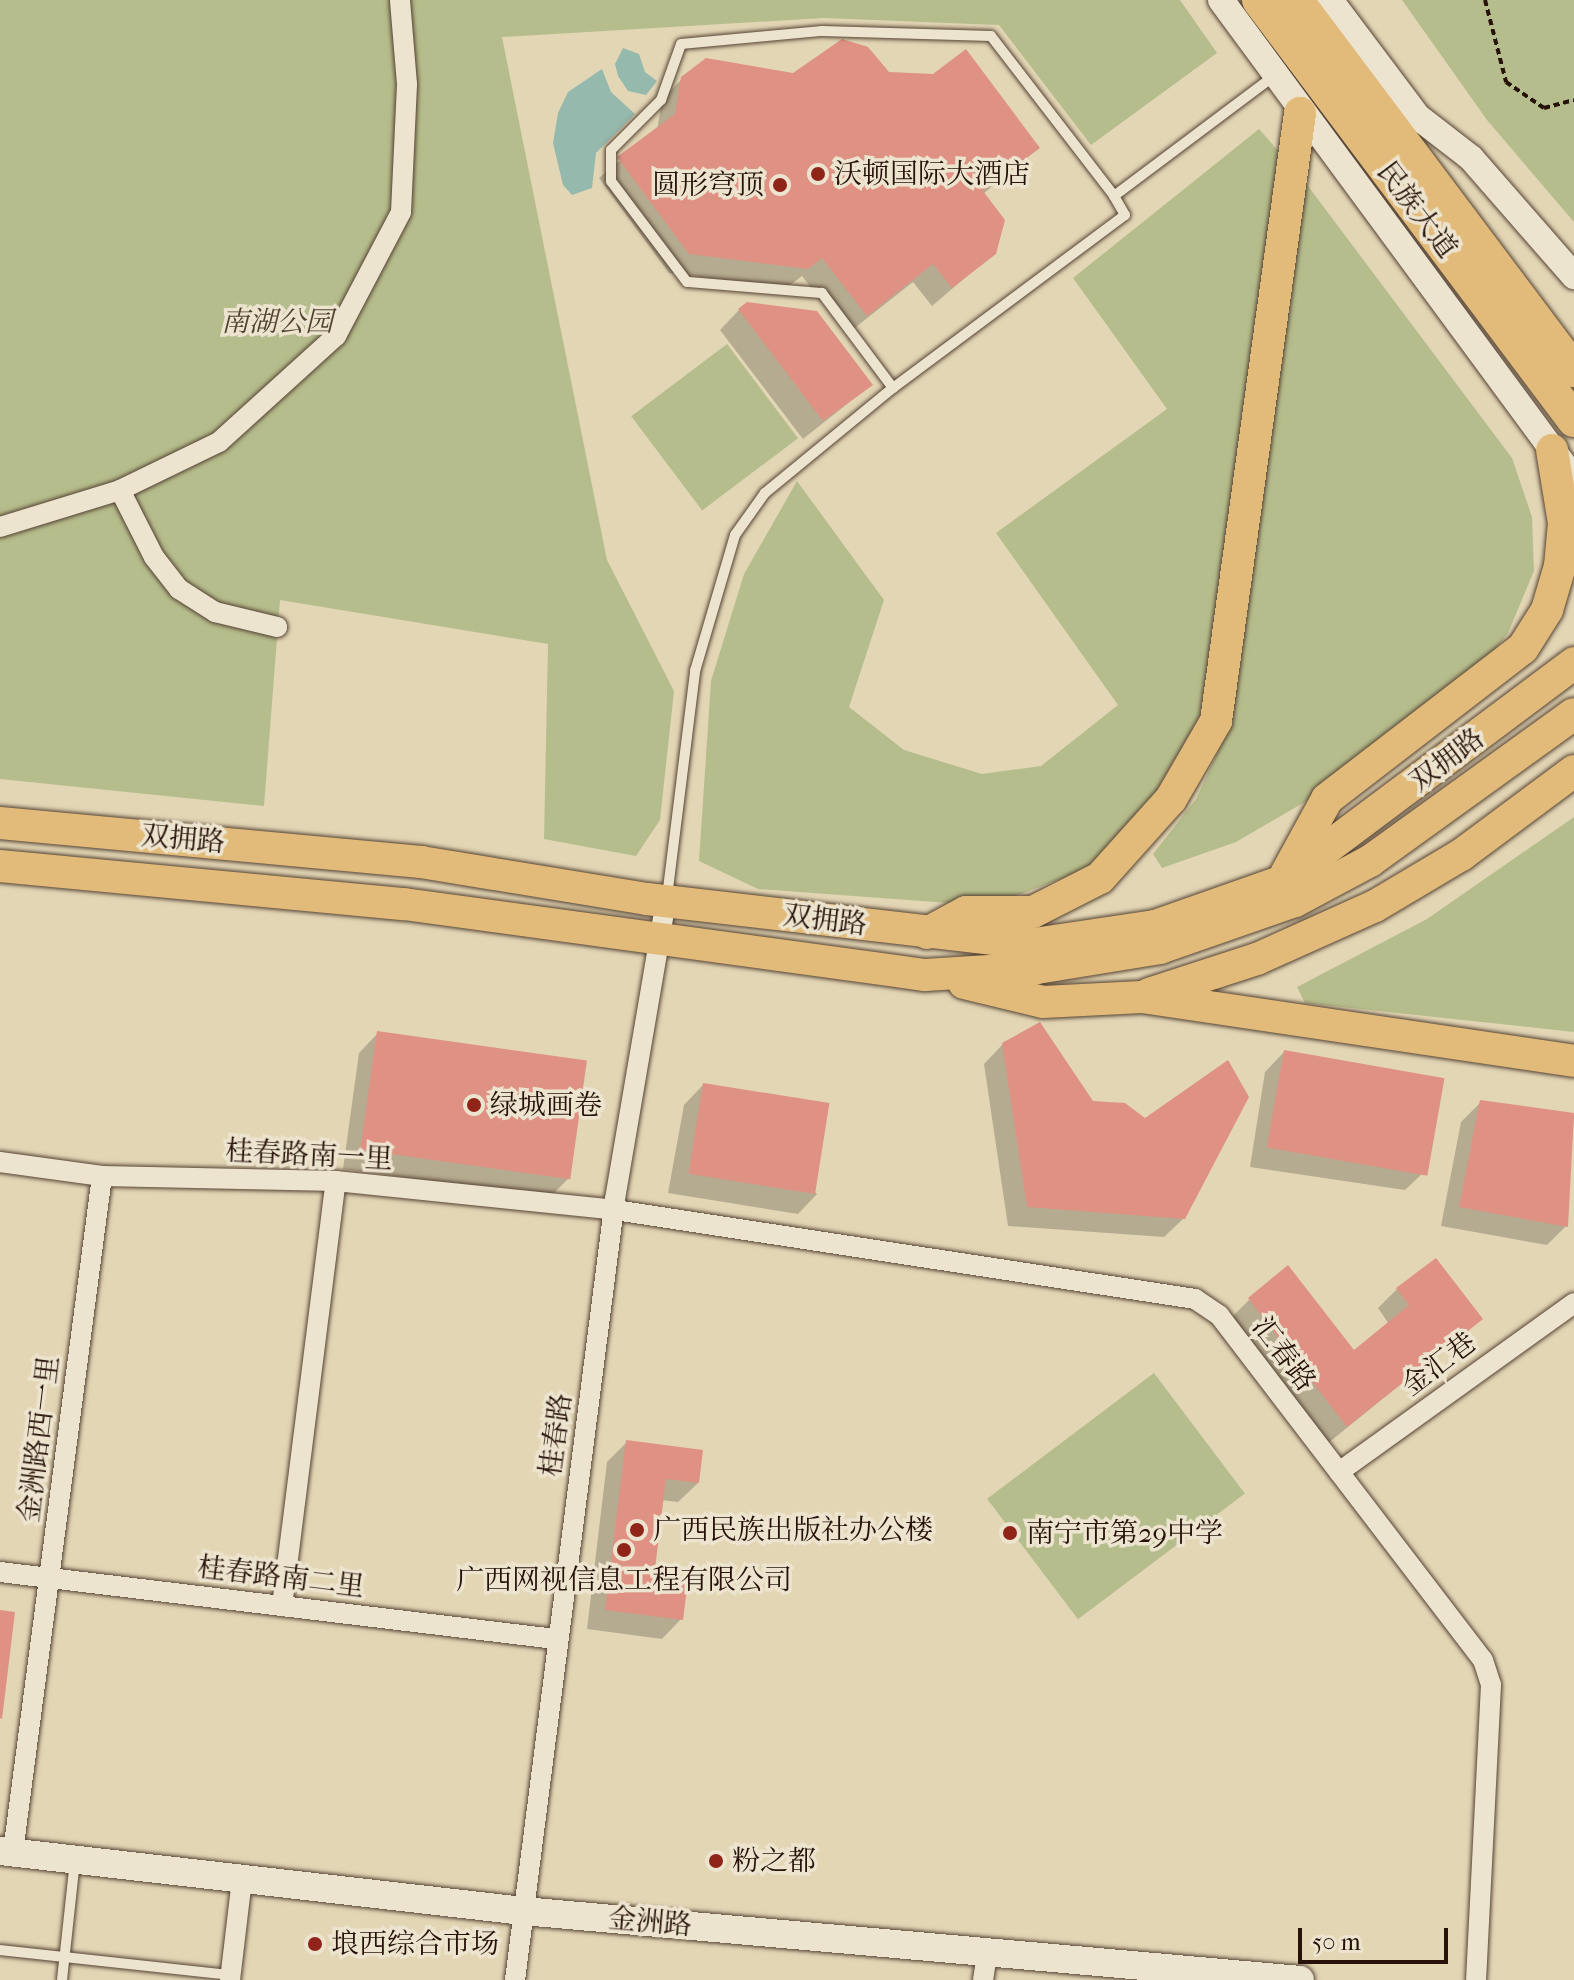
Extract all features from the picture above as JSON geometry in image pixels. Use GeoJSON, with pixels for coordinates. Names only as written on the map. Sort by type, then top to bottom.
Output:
{"type":"FeatureCollection","features":[{"type":"Feature","properties":{"kind":"highway","name":"民族大道"},"geometry":{"type":"LineString","coordinates":[[1259,0],[1574,420]]}},
{"type":"Feature","properties":{"kind":"highway","name":"民族大道"},"geometry":{"type":"LineString","coordinates":[[1296,0],[1574,370]]}},
{"type":"Feature","properties":{"kind":"main road"},"geometry":{"type":"LineString","coordinates":[[927,933],[966,912],[1033,912],[1100,878],[1171,799],[1216,721],[1300,113]]}},
{"type":"Feature","properties":{"kind":"main road"},"geometry":{"type":"LineString","coordinates":[[1283,881],[1327,799],[1523,648],[1547,610],[1560,566],[1564,523],[1552,450]]}},
{"type":"Feature","properties":{"kind":"main road","name":"双拥路"},"geometry":{"type":"LineString","coordinates":[[0,823],[421,862],[666,901],[1034,944],[1155,926],[1283,881],[1574,663]]}},
{"type":"Feature","properties":{"kind":"main road","name":"双拥路"},"geometry":{"type":"LineString","coordinates":[[0,866],[404,904],[925,975],[1037,968],[1160,948],[1295,901],[1370,861],[1574,714]]}},
{"type":"Feature","properties":{"kind":"main road"},"geometry":{"type":"LineString","coordinates":[[1142,997],[1257,959],[1375,906],[1461,855],[1574,771]]}},
{"type":"Feature","properties":{"kind":"main road"},"geometry":{"type":"LineString","coordinates":[[925,975],[1043,1002],[1142,997],[1574,1061]]}},
{"type":"Feature","properties":{"kind":"main road","name":"金洲路"},"geometry":{"type":"LineString","coordinates":[[6,1852],[523,1911],[1300,1980]]}},
{"type":"Feature","properties":{"kind":"street"},"geometry":{"type":"LineString","coordinates":[[0,527],[120,490],[219,442],[336,336],[401,212],[407,84],[400,0]]}},
{"type":"Feature","properties":{"kind":"street"},"geometry":{"type":"LineString","coordinates":[[1221,0],[1272,77],[1574,479]]}},
{"type":"Feature","properties":{"kind":"street"},"geometry":{"type":"LineString","coordinates":[[1330,0],[1418,117],[1471,158],[1574,276]]}},
{"type":"Feature","properties":{"kind":"street"},"geometry":{"type":"LineString","coordinates":[[120,490],[154,557],[179,589],[215,612],[277,627]]}},
{"type":"Feature","properties":{"kind":"street","name":"桂春路"},"geometry":{"type":"LineString","coordinates":[[515,1980],[555,1639],[615,1210],[666,901]]}},
{"type":"Feature","properties":{"kind":"street","name":"桂春路南一里"},"geometry":{"type":"LineString","coordinates":[[0,1162],[102,1176],[336,1181],[615,1210]]}},
{"type":"Feature","properties":{"kind":"street","name":"金洲路西一里"},"geometry":{"type":"LineString","coordinates":[[6,1852],[49,1578],[102,1176]]}},
{"type":"Feature","properties":{"kind":"street"},"geometry":{"type":"LineString","coordinates":[[282,1606],[336,1181]]}},
{"type":"Feature","properties":{"kind":"street","name":"汇春路"},"geometry":{"type":"LineString","coordinates":[[615,1210],[1195,1299],[1219,1315],[1483,1660],[1491,1685],[1476,1980]]}},
{"type":"Feature","properties":{"kind":"street","name":"金汇巷"},"geometry":{"type":"LineString","coordinates":[[1339,1472],[1574,1303]]}},
{"type":"Feature","properties":{"kind":"street","name":"桂春路南二里"},"geometry":{"type":"LineString","coordinates":[[0,1572],[555,1639]]}},
{"type":"Feature","properties":{"kind":"street"},"geometry":{"type":"LineString","coordinates":[[230,1978],[242,1879]]}},
{"type":"Feature","properties":{"kind":"street"},"geometry":{"type":"LineString","coordinates":[[983,1980],[988,1950]]}},
{"type":"Feature","properties":{"kind":"lane"},"geometry":{"type":"LineString","coordinates":[[666,901],[695,671],[735,535],[765,493],[893,388],[1125,215],[1114,196],[991,36],[822,31],[681,44],[661,100],[611,150],[611,181],[687,282],[822,293],[893,388]]}},
{"type":"Feature","properties":{"kind":"lane"},"geometry":{"type":"LineString","coordinates":[[1114,196],[1301,56]]}},
{"type":"Feature","properties":{"kind":"lane"},"geometry":{"type":"LineString","coordinates":[[62,1980],[75,1859]]}},
{"type":"Feature","properties":{"kind":"lane"},"geometry":{"type":"LineString","coordinates":[[0,1950],[230,1978]]}},
{"type":"Feature","properties":{"kind":"path"},"geometry":{"type":"LineString","coordinates":[[1485,0],[1506,82],[1544,108],[1574,100]]}},
{"type":"Feature","properties":{"kind":"green space","name":"南湖公园"},"geometry":{"type":"Polygon","coordinates":[[[0,0],[1180,0],[1217,53],[1091,145],[999,25],[824,18],[502,37],[607,560],[674,691],[660,820],[636,856],[544,839],[548,644],[280,600],[264,806],[0,779],[0,0]]]}},
{"type":"Feature","properties":{"kind":"green space"},"geometry":{"type":"Polygon","coordinates":[[[1402,0],[1574,0],[1574,222],[1487,120],[1402,0]]]}},
{"type":"Feature","properties":{"kind":"green space"},"geometry":{"type":"Polygon","coordinates":[[[1259,129],[1281,154],[1200,718],[1159,789],[1092,867],[989,906],[758,889],[699,861],[711,681],[744,574],[797,481],[884,600],[849,707],[904,750],[982,774],[1041,766],[1118,705],[996,533],[1167,409],[1073,278],[1259,129]]]}},
{"type":"Feature","properties":{"kind":"green space"},"geometry":{"type":"Polygon","coordinates":[[[1302,178],[1512,458],[1532,517],[1534,571],[1508,633],[1465,687],[1334,785],[1236,842],[1162,868],[1153,854],[1196,799],[1232,721],[1302,178]]]}},
{"type":"Feature","properties":{"kind":"green space"},"geometry":{"type":"Polygon","coordinates":[[[727,344],[798,438],[702,510],[631,416],[727,344]]]}},
{"type":"Feature","properties":{"kind":"green space"},"geometry":{"type":"Polygon","coordinates":[[[1574,817],[1574,1032],[1305,1003],[1297,987],[1427,919],[1574,817]]]}},
{"type":"Feature","properties":{"kind":"green space"},"geometry":{"type":"Polygon","coordinates":[[[1154,1373],[1245,1494],[1078,1619],[987,1499],[1154,1373]]]}},
{"type":"Feature","properties":{"kind":"water"},"geometry":{"type":"Polygon","coordinates":[[[623,48],[639,54],[645,72],[657,81],[646,95],[628,91],[618,76],[615,64],[623,48]]]}},
{"type":"Feature","properties":{"kind":"water"},"geometry":{"type":"Polygon","coordinates":[[[602,69],[611,92],[635,114],[596,153],[592,188],[572,195],[563,185],[553,143],[558,113],[568,92],[602,69]]]}},
{"type":"Feature","properties":{"kind":"building","name":"沃顿国际大酒店"},"geometry":{"type":"Polygon","coordinates":[[[842,39],[868,47],[889,72],[933,74],[966,49],[1040,148],[983,191],[1005,220],[996,254],[952,288],[933,264],[867,316],[822,258],[808,269],[689,254],[617,157],[675,114],[681,77],[706,58],[793,73],[842,39]]]}},
{"type":"Feature","properties":{"kind":"building"},"geometry":{"type":"Polygon","coordinates":[[[747,302],[817,311],[873,385],[823,421],[738,309],[747,302]]]}},
{"type":"Feature","properties":{"kind":"building"},"geometry":{"type":"Polygon","coordinates":[[[1040,1022],[1093,1101],[1125,1103],[1145,1118],[1228,1060],[1249,1097],[1185,1219],[1027,1207],[1002,1043],[1040,1022]]]}},
{"type":"Feature","properties":{"kind":"building","name":"绿城画卷"},"geometry":{"type":"Polygon","coordinates":[[[377,1031],[587,1061],[570,1179],[360,1150],[377,1031]]]}},
{"type":"Feature","properties":{"kind":"building"},"geometry":{"type":"Polygon","coordinates":[[[1284,1050],[1445,1078],[1427,1176],[1267,1147],[1284,1050]]]}},
{"type":"Feature","properties":{"kind":"building"},"geometry":{"type":"Polygon","coordinates":[[[703,1083],[829,1103],[815,1194],[689,1174],[703,1083]]]}},
{"type":"Feature","properties":{"kind":"building"},"geometry":{"type":"Polygon","coordinates":[[[1480,1100],[1574,1113],[1568,1227],[1459,1207],[1480,1100]]]}},
{"type":"Feature","properties":{"kind":"building"},"geometry":{"type":"Polygon","coordinates":[[[1436,1258],[1483,1319],[1347,1427],[1248,1298],[1288,1265],[1354,1350],[1409,1305],[1396,1288],[1436,1258]]]}},
{"type":"Feature","properties":{"kind":"building","name":"广西民族出版社办公楼"},"geometry":{"type":"Polygon","coordinates":[[[626,1440],[703,1450],[699,1483],[666,1479],[654,1577],[688,1581],[683,1620],[605,1610],[626,1440]]]}},
{"type":"Feature","properties":{"kind":"building"},"geometry":{"type":"Polygon","coordinates":[[[0,1610],[15,1612],[2,1719],[0,1718],[0,1610]]]}},
{"type":"Feature","properties":{"kind":"place","name":"沃顿国际大酒店"},"geometry":{"type":"Point","coordinates":[818,174]}},
{"type":"Feature","properties":{"kind":"place","name":"圆形穹顶"},"geometry":{"type":"Point","coordinates":[780,185]}},
{"type":"Feature","properties":{"kind":"place","name":"绿城画卷"},"geometry":{"type":"Point","coordinates":[474,1105]}},
{"type":"Feature","properties":{"kind":"place","name":"广西民族出版社办公楼"},"geometry":{"type":"Point","coordinates":[637,1530]}},
{"type":"Feature","properties":{"kind":"place","name":"南宁市第29中学"},"geometry":{"type":"Point","coordinates":[1010,1533]}},
{"type":"Feature","properties":{"kind":"place","name":"广西网视信息工程有限公司"},"geometry":{"type":"Point","coordinates":[624,1550]}},
{"type":"Feature","properties":{"kind":"place","name":"粉之都"},"geometry":{"type":"Point","coordinates":[716,1861]}},
{"type":"Feature","properties":{"kind":"place","name":"埌西综合市场"},"geometry":{"type":"Point","coordinates":[315,1944]}}]}
